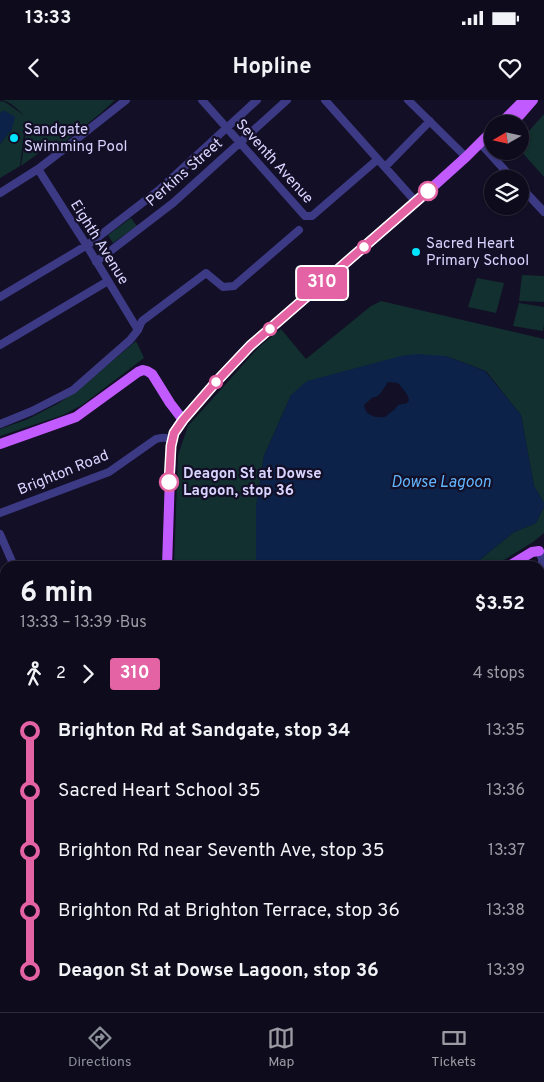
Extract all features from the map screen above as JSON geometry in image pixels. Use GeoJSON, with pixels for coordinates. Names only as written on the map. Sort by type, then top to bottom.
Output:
{"type":"FeatureCollection","features":[{"type":"Feature","properties":{"kind":"main road"},"geometry":{"type":"LineString","coordinates":[[509,115],[522,103],[533,100]]}},
{"type":"Feature","properties":{"kind":"main road"},"geometry":{"type":"LineString","coordinates":[[515,115],[522,103]]}},
{"type":"Feature","properties":{"kind":"main road"},"geometry":{"type":"LineString","coordinates":[[167,561],[172,439],[183,420],[250,346],[484,141]]}},
{"type":"Feature","properties":{"kind":"main road"},"geometry":{"type":"LineString","coordinates":[[0,444],[76,416],[143,370],[152,374],[170,404],[183,420]]}},
{"type":"Feature","properties":{"kind":"main road"},"geometry":{"type":"LineString","coordinates":[[517,561],[541,549]]}},
{"type":"Feature","properties":{"kind":"main road"},"geometry":{"type":"LineString","coordinates":[[526,561],[535,556],[541,549]]}},
{"type":"Feature","properties":{"kind":"street"},"geometry":{"type":"LineString","coordinates":[[0,193],[38,169],[126,100]]}},
{"type":"Feature","properties":{"kind":"street","name":"Seventh Avenue"},"geometry":{"type":"LineString","coordinates":[[202,100],[306,216],[312,216],[378,159]]}},
{"type":"Feature","properties":{"kind":"street","name":"Perkins Street"},"geometry":{"type":"LineString","coordinates":[[0,297],[84,246],[87,246],[159,190],[257,100]]}},
{"type":"Feature","properties":{"kind":"street","name":"Perkins Street"},"geometry":{"type":"LineString","coordinates":[[96,262],[173,203],[287,100]]}},
{"type":"Feature","properties":{"kind":"street"},"geometry":{"type":"LineString","coordinates":[[325,100],[416,202]]}},
{"type":"Feature","properties":{"kind":"street"},"geometry":{"type":"LineString","coordinates":[[408,100],[466,158]]}},
{"type":"Feature","properties":{"kind":"street"},"geometry":{"type":"LineString","coordinates":[[385,167],[430,121]]}},
{"type":"Feature","properties":{"kind":"street"},"geometry":{"type":"LineString","coordinates":[[482,144],[506,170]]}},
{"type":"Feature","properties":{"kind":"street","name":"Eighth Avenue"},"geometry":{"type":"LineString","coordinates":[[38,169],[138,330]]}},
{"type":"Feature","properties":{"kind":"street"},"geometry":{"type":"LineString","coordinates":[[529,196],[544,212]]}},
{"type":"Feature","properties":{"kind":"street"},"geometry":{"type":"LineString","coordinates":[[0,424],[32,411],[73,390],[130,340],[142,321],[206,273],[223,287],[234,286],[299,230]]}},
{"type":"Feature","properties":{"kind":"street"},"geometry":{"type":"LineString","coordinates":[[0,345],[108,281]]}},
{"type":"Feature","properties":{"kind":"street","name":"Brighton Road"},"geometry":{"type":"LineString","coordinates":[[0,513],[109,472],[160,438],[172,439]]}},
{"type":"Feature","properties":{"kind":"street"},"geometry":{"type":"LineString","coordinates":[[0,534],[12,561]]}},
{"type":"Feature","properties":{"kind":"green space"},"geometry":{"type":"Polygon","coordinates":[[[2,100],[115,100],[61,145],[57,140],[21,166],[27,123],[20,166],[0,178],[0,144],[12,129],[2,111],[0,114],[0,101],[5,102],[25,116],[11,104],[2,100]]]}},
{"type":"Feature","properties":{"kind":"green space"},"geometry":{"type":"Polygon","coordinates":[[[544,114],[544,177],[529,160],[529,131],[544,114]]]}},
{"type":"Feature","properties":{"kind":"green space"},"geometry":{"type":"Polygon","coordinates":[[[131,218],[137,226],[113,243],[108,235],[131,218]]]}},
{"type":"Feature","properties":{"kind":"green space"},"geometry":{"type":"Polygon","coordinates":[[[522,275],[544,276],[544,302],[519,301],[522,275]]]}},
{"type":"Feature","properties":{"kind":"green space"},"geometry":{"type":"Polygon","coordinates":[[[477,278],[504,283],[496,313],[468,307],[477,278]]]}},
{"type":"Feature","properties":{"kind":"green space"},"geometry":{"type":"Polygon","coordinates":[[[381,301],[544,339],[544,503],[534,486],[521,415],[486,371],[446,356],[291,395],[264,456],[256,507],[256,561],[174,561],[178,455],[188,426],[259,347],[281,329],[306,359],[371,306],[381,301]]]}},
{"type":"Feature","properties":{"kind":"green space"},"geometry":{"type":"Polygon","coordinates":[[[519,303],[544,307],[543,331],[513,326],[519,303]]]}},
{"type":"Feature","properties":{"kind":"green space"},"geometry":{"type":"Polygon","coordinates":[[[136,341],[144,358],[82,405],[63,415],[0,436],[0,429],[28,419],[59,403],[78,390],[136,341]]]}},
{"type":"Feature","properties":{"kind":"green space"},"geometry":{"type":"Polygon","coordinates":[[[544,507],[544,533],[502,561],[479,561],[514,532],[536,523],[544,507]]]}},
{"type":"Feature","properties":{"kind":"water"},"geometry":{"type":"Polygon","coordinates":[[[2,111],[15,117],[12,129],[0,144],[0,114],[2,111]]]}},
{"type":"Feature","properties":{"kind":"water","name":"Dowse Lagoon"},"geometry":{"type":"Polygon","coordinates":[[[416,354],[446,356],[485,371],[521,415],[534,486],[544,503],[536,523],[514,532],[479,561],[256,561],[256,507],[264,456],[291,395],[307,381],[401,356],[416,354]],[[388,382],[380,394],[364,405],[366,412],[375,417],[385,417],[398,405],[407,403],[409,400],[407,394],[398,383],[388,382]]]}},
{"type":"Feature","properties":{"kind":"bus line","name":"310"},"geometry":{"type":"LineString","coordinates":[[169,482],[171,446],[174,433],[216,382],[250,346],[428,191]]}},
{"type":"Feature","properties":{"kind":"place","name":"Sandgate Swimming Pool"},"geometry":{"type":"Point","coordinates":[14,138]}},
{"type":"Feature","properties":{"kind":"place","name":"Sacred Heart Primary School"},"geometry":{"type":"Point","coordinates":[416,252]}},
{"type":"Feature","properties":{"kind":"place","name":"Deagon St at Dowse Lagoon, stop 36"},"geometry":{"type":"Point","coordinates":[169,482]}}]}
